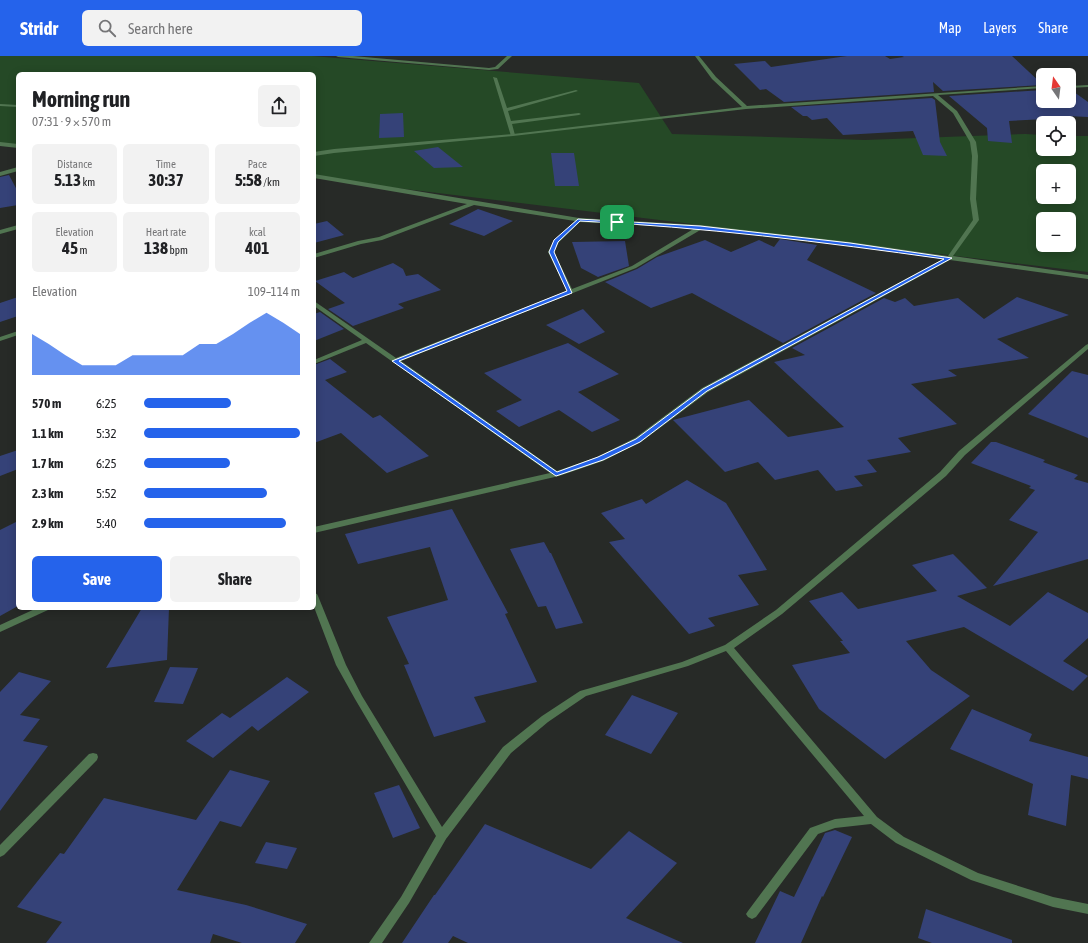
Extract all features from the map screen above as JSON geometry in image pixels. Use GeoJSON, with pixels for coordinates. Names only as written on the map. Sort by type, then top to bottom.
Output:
{"type":"FeatureCollection","features":[{"type":"Feature","properties":{"kind":"street"},"geometry":{"type":"LineString","coordinates":[[338,56],[489,69],[496,68],[511,56]]}},
{"type":"Feature","properties":{"kind":"street"},"geometry":{"type":"LineString","coordinates":[[697,56],[714,78],[746,108]]}},
{"type":"Feature","properties":{"kind":"street"},"geometry":{"type":"LineString","coordinates":[[495,78],[513,135]]}},
{"type":"Feature","properties":{"kind":"street"},"geometry":{"type":"LineString","coordinates":[[1076,86],[1088,86]]}},
{"type":"Feature","properties":{"kind":"street"},"geometry":{"type":"LineString","coordinates":[[316,154],[513,135],[746,108],[934,94],[1036,88]]}},
{"type":"Feature","properties":{"kind":"street"},"geometry":{"type":"LineString","coordinates":[[505,110],[576,91]]}},
{"type":"Feature","properties":{"kind":"street"},"geometry":{"type":"LineString","coordinates":[[316,530],[556,474],[600,459],[638,440],[705,390],[949,258],[976,220],[973,199],[975,156],[973,142],[955,112],[934,94]]}},
{"type":"Feature","properties":{"kind":"street"},"geometry":{"type":"LineString","coordinates":[[0,105],[16,106]]}},
{"type":"Feature","properties":{"kind":"street"},"geometry":{"type":"LineString","coordinates":[[509,123],[579,114]]}},
{"type":"Feature","properties":{"kind":"street"},"geometry":{"type":"LineString","coordinates":[[0,144],[16,146]]}},
{"type":"Feature","properties":{"kind":"street"},"geometry":{"type":"LineString","coordinates":[[0,174],[16,170]]}},
{"type":"Feature","properties":{"kind":"street"},"geometry":{"type":"LineString","coordinates":[[316,176],[579,220],[700,227],[850,244],[1088,277]]}},
{"type":"Feature","properties":{"kind":"street"},"geometry":{"type":"LineString","coordinates":[[316,255],[360,242],[380,239],[474,203]]}},
{"type":"Feature","properties":{"kind":"street"},"geometry":{"type":"LineString","coordinates":[[570,292],[551,252],[556,241],[579,220]]}},
{"type":"Feature","properties":{"kind":"street"},"geometry":{"type":"LineString","coordinates":[[395,361],[634,267],[700,227]]}},
{"type":"Feature","properties":{"kind":"street"},"geometry":{"type":"LineString","coordinates":[[0,232],[16,228]]}},
{"type":"Feature","properties":{"kind":"street"},"geometry":{"type":"LineString","coordinates":[[316,304],[556,474]]}},
{"type":"Feature","properties":{"kind":"street"},"geometry":{"type":"LineString","coordinates":[[0,339],[16,334]]}},
{"type":"Feature","properties":{"kind":"street"},"geometry":{"type":"LineString","coordinates":[[316,361],[367,340]]}},
{"type":"Feature","properties":{"kind":"street"},"geometry":{"type":"LineString","coordinates":[[375,943],[405,900],[442,836],[507,750],[545,719],[583,693],[685,664],[728,647],[786,607],[943,474],[962,453],[1088,346]]}},
{"type":"Feature","properties":{"kind":"street"},"geometry":{"type":"LineString","coordinates":[[316,601],[341,664],[358,697],[442,836]]}},
{"type":"Feature","properties":{"kind":"street"},"geometry":{"type":"LineString","coordinates":[[0,629],[41,610]]}},
{"type":"Feature","properties":{"kind":"street"},"geometry":{"type":"LineString","coordinates":[[728,647],[873,820],[900,840],[975,878],[1053,902],[1088,909]]}},
{"type":"Feature","properties":{"kind":"street"},"geometry":{"type":"LineString","coordinates":[[0,852],[93,756]]}},
{"type":"Feature","properties":{"kind":"street"},"geometry":{"type":"LineString","coordinates":[[752,914],[814,831],[820,827],[828,825],[873,820]]}},
{"type":"Feature","properties":{"kind":"green space"},"geometry":{"type":"Polygon","coordinates":[[[0,56],[312,56],[639,83],[672,134],[865,140],[1036,135],[1036,156],[1076,156],[1076,136],[1088,136],[1088,272],[316,178],[316,72],[16,72],[16,145],[0,143],[0,56]]]}},
{"type":"Feature","properties":{"kind":"building"},"geometry":{"type":"Polygon","coordinates":[[[847,56],[885,56],[890,59],[904,57],[902,56],[1012,56],[1036,78],[1036,85],[943,91],[933,82],[934,92],[784,102],[766,89],[760,90],[734,64],[765,61],[771,67],[847,56]]]}},
{"type":"Feature","properties":{"kind":"building"},"geometry":{"type":"Polygon","coordinates":[[[1036,90],[1036,108],[1076,108],[1076,93],[1088,102],[1088,117],[1036,116],[1036,120],[1009,121],[1012,143],[988,141],[987,128],[949,96],[1036,90]]]}},
{"type":"Feature","properties":{"kind":"building"},"geometry":{"type":"Polygon","coordinates":[[[932,98],[935,100],[940,142],[947,156],[923,155],[913,131],[843,135],[827,118],[812,120],[807,116],[803,116],[791,107],[932,98]]]}},
{"type":"Feature","properties":{"kind":"building"},"geometry":{"type":"Polygon","coordinates":[[[403,113],[404,137],[379,138],[380,114],[403,113]]]}},
{"type":"Feature","properties":{"kind":"building"},"geometry":{"type":"Polygon","coordinates":[[[438,147],[463,167],[434,168],[414,151],[438,147]]]}},
{"type":"Feature","properties":{"kind":"building"},"geometry":{"type":"Polygon","coordinates":[[[551,153],[574,153],[579,186],[555,186],[551,153]]]}},
{"type":"Feature","properties":{"kind":"building"},"geometry":{"type":"Polygon","coordinates":[[[9,175],[16,188],[16,205],[0,208],[0,177],[9,175]]]}},
{"type":"Feature","properties":{"kind":"building"},"geometry":{"type":"Polygon","coordinates":[[[478,209],[513,221],[484,236],[449,224],[478,209]]]}},
{"type":"Feature","properties":{"kind":"building"},"geometry":{"type":"Polygon","coordinates":[[[327,221],[344,235],[316,242],[316,224],[327,221]]]}},
{"type":"Feature","properties":{"kind":"building"},"geometry":{"type":"Polygon","coordinates":[[[780,239],[817,245],[807,260],[876,293],[783,343],[692,293],[651,308],[605,282],[637,269],[657,257],[705,240],[731,252],[759,240],[774,247],[780,239]]]}},
{"type":"Feature","properties":{"kind":"building"},"geometry":{"type":"Polygon","coordinates":[[[625,241],[629,266],[598,277],[581,268],[572,242],[625,241]]]}},
{"type":"Feature","properties":{"kind":"building"},"geometry":{"type":"Polygon","coordinates":[[[393,263],[403,269],[406,276],[418,274],[441,290],[398,304],[404,308],[353,326],[328,309],[345,303],[316,281],[344,272],[353,278],[393,263]]]}},
{"type":"Feature","properties":{"kind":"building"},"geometry":{"type":"Polygon","coordinates":[[[1017,297],[1069,315],[997,339],[1029,358],[948,370],[957,376],[911,384],[957,424],[898,438],[911,452],[867,460],[877,472],[854,476],[863,486],[836,491],[818,470],[775,480],[758,462],[725,472],[673,420],[749,400],[788,437],[844,427],[774,362],[805,355],[792,348],[884,298],[895,302],[905,298],[914,306],[958,298],[984,319],[1017,297]]]}},
{"type":"Feature","properties":{"kind":"building"},"geometry":{"type":"Polygon","coordinates":[[[16,298],[16,317],[0,322],[0,303],[16,298]]]}},
{"type":"Feature","properties":{"kind":"building"},"geometry":{"type":"Polygon","coordinates":[[[583,309],[605,332],[579,344],[546,325],[583,309]]]}},
{"type":"Feature","properties":{"kind":"building"},"geometry":{"type":"Polygon","coordinates":[[[320,312],[344,329],[316,340],[316,313],[320,312]]]}},
{"type":"Feature","properties":{"kind":"building"},"geometry":{"type":"Polygon","coordinates":[[[568,343],[619,374],[578,392],[620,420],[592,432],[559,410],[519,427],[496,411],[522,400],[484,373],[568,343]]]}},
{"type":"Feature","properties":{"kind":"building"},"geometry":{"type":"Polygon","coordinates":[[[330,359],[347,372],[325,380],[373,418],[380,415],[429,456],[387,473],[341,433],[316,442],[316,364],[330,359]]]}},
{"type":"Feature","properties":{"kind":"building"},"geometry":{"type":"Polygon","coordinates":[[[1072,371],[1088,375],[1088,438],[1028,414],[1072,371]]]}},
{"type":"Feature","properties":{"kind":"building"},"geometry":{"type":"Polygon","coordinates":[[[991,442],[996,442],[1045,460],[1043,462],[1078,475],[1074,479],[1088,483],[1088,559],[993,586],[1038,532],[1009,520],[1035,490],[1029,488],[1031,486],[971,463],[991,442]]]}},
{"type":"Feature","properties":{"kind":"building"},"geometry":{"type":"Polygon","coordinates":[[[16,451],[16,470],[0,476],[0,456],[16,451]]]}},
{"type":"Feature","properties":{"kind":"building"},"geometry":{"type":"Polygon","coordinates":[[[687,480],[726,503],[767,570],[738,575],[759,605],[708,618],[715,626],[689,634],[609,542],[625,539],[601,513],[642,499],[646,504],[687,480]]]}},
{"type":"Feature","properties":{"kind":"building"},"geometry":{"type":"Polygon","coordinates":[[[452,509],[508,613],[505,614],[537,682],[474,697],[486,722],[434,737],[404,665],[409,664],[387,617],[448,600],[430,547],[358,564],[345,534],[452,509]]]}},
{"type":"Feature","properties":{"kind":"building"},"geometry":{"type":"Polygon","coordinates":[[[16,522],[16,607],[0,616],[0,530],[16,522]]]}},
{"type":"Feature","properties":{"kind":"building"},"geometry":{"type":"Polygon","coordinates":[[[544,542],[551,553],[583,623],[556,629],[546,606],[538,607],[510,549],[544,542]]]}},
{"type":"Feature","properties":{"kind":"building"},"geometry":{"type":"Polygon","coordinates":[[[953,554],[987,588],[957,596],[1010,626],[1048,592],[1088,613],[1088,638],[1063,661],[1088,676],[1073,691],[964,627],[906,641],[931,670],[970,696],[885,759],[819,709],[792,665],[850,653],[840,641],[843,641],[809,601],[842,592],[858,609],[937,591],[912,565],[953,554]]]}},
{"type":"Feature","properties":{"kind":"building"},"geometry":{"type":"Polygon","coordinates":[[[141,610],[169,610],[167,660],[106,668],[141,610]]]}},
{"type":"Feature","properties":{"kind":"building"},"geometry":{"type":"Polygon","coordinates":[[[170,667],[198,668],[183,704],[154,702],[170,667]]]}},
{"type":"Feature","properties":{"kind":"building"},"geometry":{"type":"Polygon","coordinates":[[[19,672],[51,681],[20,715],[40,719],[23,741],[48,746],[0,811],[0,692],[19,672]]]}},
{"type":"Feature","properties":{"kind":"building"},"geometry":{"type":"Polygon","coordinates":[[[287,677],[309,692],[258,731],[252,726],[213,758],[186,741],[222,713],[230,718],[287,677]]]}},
{"type":"Feature","properties":{"kind":"building"},"geometry":{"type":"Polygon","coordinates":[[[632,695],[678,713],[651,754],[605,735],[632,695]]]}},
{"type":"Feature","properties":{"kind":"building"},"geometry":{"type":"Polygon","coordinates":[[[972,709],[1032,734],[1029,741],[1088,757],[1088,779],[1071,775],[1066,826],[1028,815],[1033,784],[950,749],[972,709]]]}},
{"type":"Feature","properties":{"kind":"building"},"geometry":{"type":"Polygon","coordinates":[[[230,770],[270,781],[241,827],[220,821],[177,890],[246,905],[307,924],[295,943],[242,943],[213,934],[210,943],[46,943],[62,922],[17,907],[60,853],[64,854],[104,798],[196,820],[230,770]]]}},
{"type":"Feature","properties":{"kind":"building"},"geometry":{"type":"Polygon","coordinates":[[[399,785],[420,828],[393,838],[374,793],[399,785]]]}},
{"type":"Feature","properties":{"kind":"building"},"geometry":{"type":"Polygon","coordinates":[[[485,824],[591,869],[629,831],[677,863],[626,918],[683,943],[468,943],[453,936],[448,943],[402,943],[434,895],[485,824]]]}},
{"type":"Feature","properties":{"kind":"building"},"geometry":{"type":"Polygon","coordinates":[[[835,830],[852,837],[823,897],[822,896],[801,943],[755,943],[780,891],[794,897],[825,833],[835,830]]]}},
{"type":"Feature","properties":{"kind":"building"},"geometry":{"type":"Polygon","coordinates":[[[266,842],[297,848],[287,869],[255,863],[266,842]]]}},
{"type":"Feature","properties":{"kind":"building"},"geometry":{"type":"Polygon","coordinates":[[[926,909],[1012,940],[1012,943],[932,943],[918,938],[926,909]]]}},
{"type":"Feature","properties":{"kind":"route"},"geometry":{"type":"LineString","coordinates":[[579,220],[617,222],[700,227],[850,244],[949,258],[705,390],[638,440],[600,459],[556,474],[395,361],[570,292],[551,252],[556,241],[579,220]]}}]}
